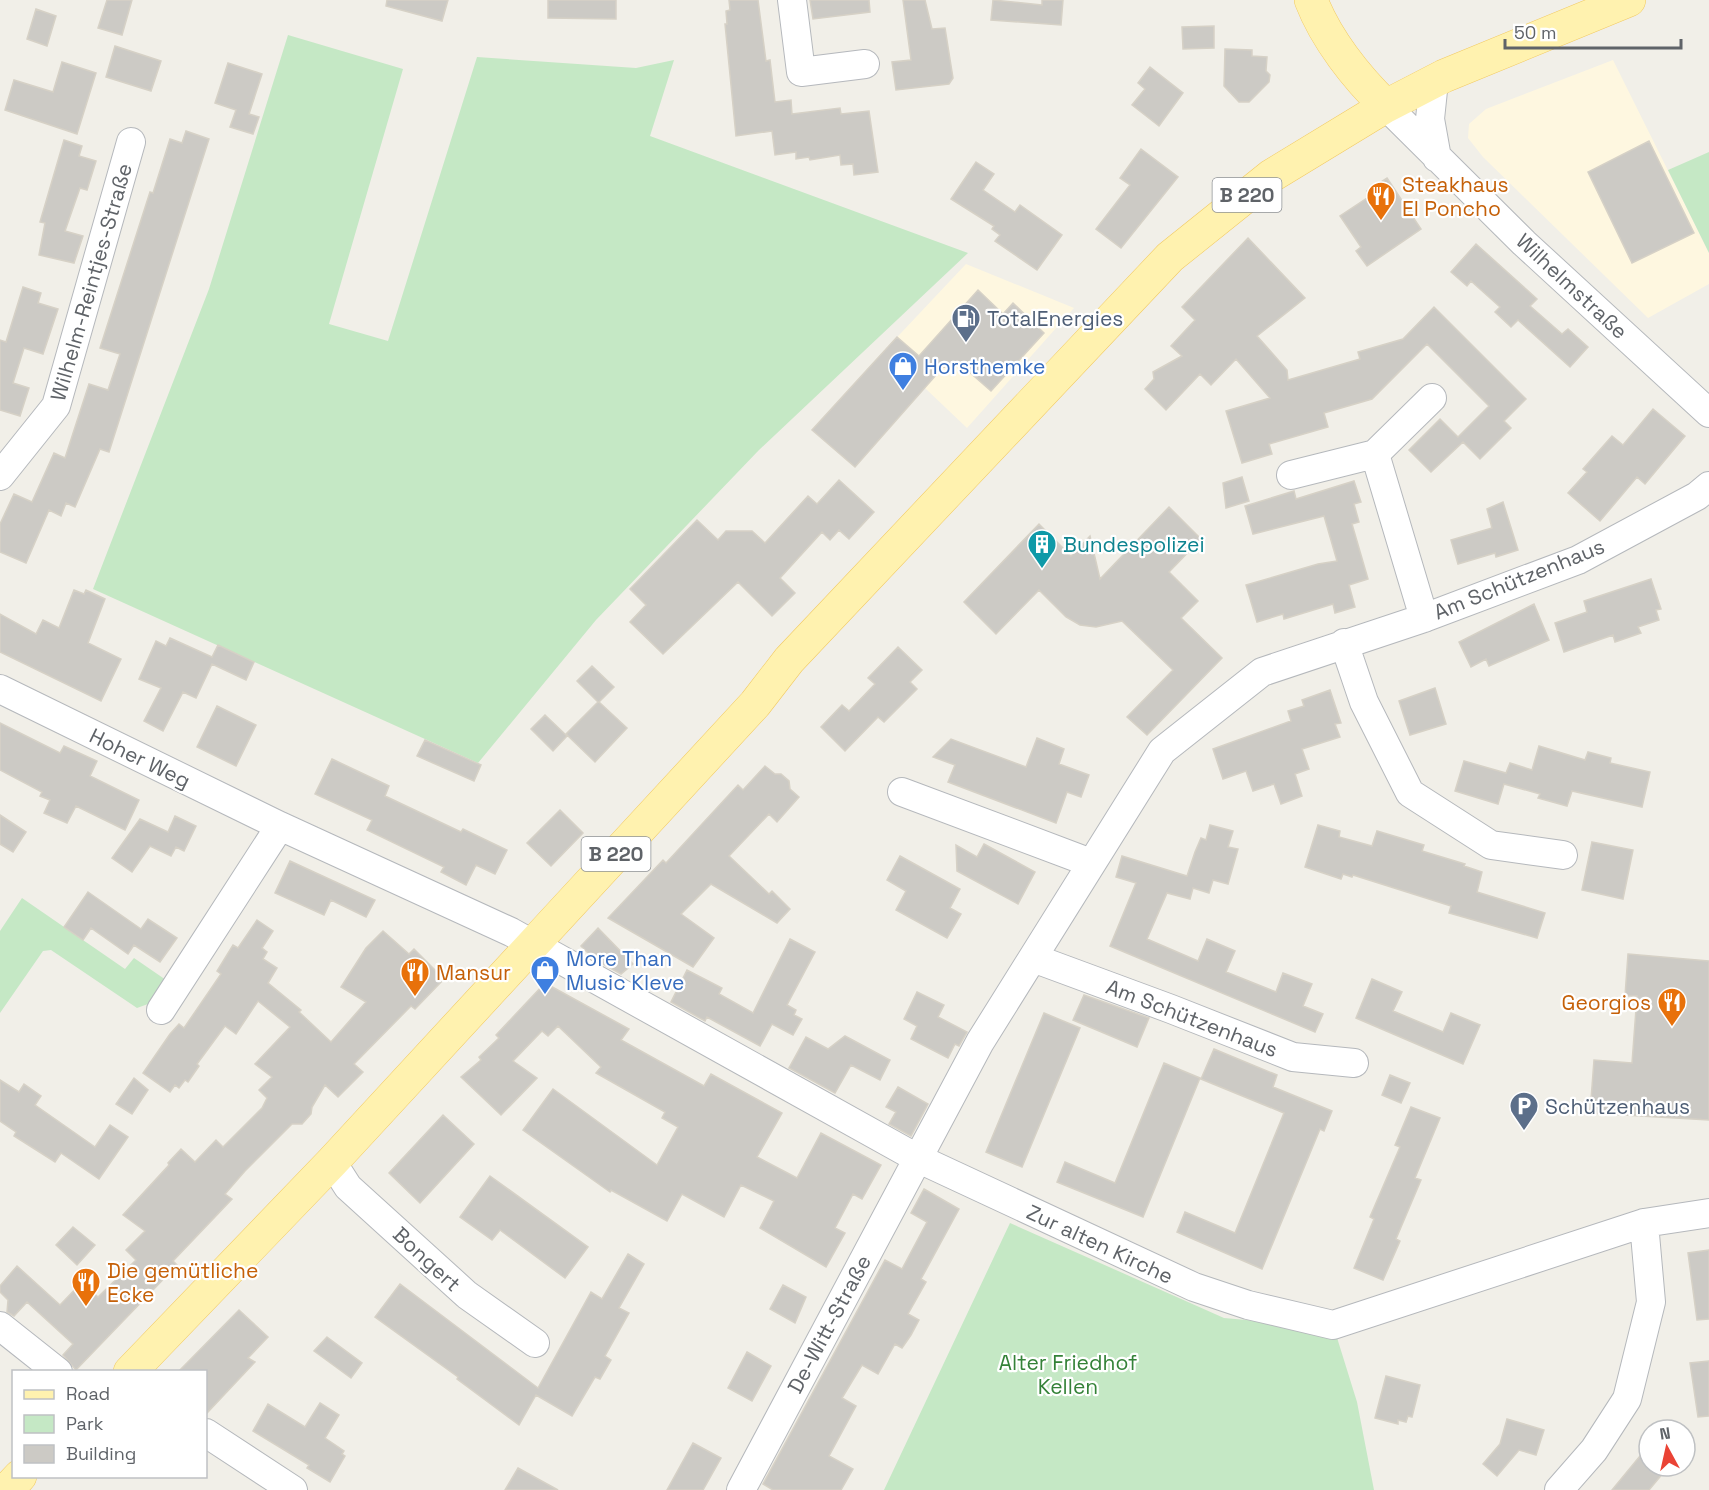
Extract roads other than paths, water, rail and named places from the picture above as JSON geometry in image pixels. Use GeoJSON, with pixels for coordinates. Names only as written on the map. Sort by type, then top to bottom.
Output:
{"type":"FeatureCollection","features":[{"type":"Feature","properties":{"kind":"main road"},"geometry":{"type":"LineString","coordinates":[[1311,0],[1365,86],[1386,106]]}},
{"type":"Feature","properties":{"kind":"main road","name":"B 220"},"geometry":{"type":"LineString","coordinates":[[130,1370],[332,1162],[755,704],[789,660],[1170,257],[1271,176],[1386,106],[1434,81],[1629,0]]}},
{"type":"Feature","properties":{"kind":"main road"},"geometry":{"type":"LineString","coordinates":[[7,1490],[19,1478]]}},
{"type":"Feature","properties":{"kind":"street"},"geometry":{"type":"LineString","coordinates":[[792,0],[801,72],[865,64]]}},
{"type":"Feature","properties":{"kind":"street"},"geometry":{"type":"LineString","coordinates":[[1434,81],[1430,119],[1437,158]]}},
{"type":"Feature","properties":{"kind":"street","name":"Wilhelmstraße"},"geometry":{"type":"LineString","coordinates":[[1386,106],[1524,243],[1709,413]]}},
{"type":"Feature","properties":{"kind":"street","name":"Wilhelm-Reintjes-Straße"},"geometry":{"type":"LineString","coordinates":[[0,476],[57,406],[131,142]]}},
{"type":"Feature","properties":{"kind":"street"},"geometry":{"type":"LineString","coordinates":[[1291,475],[1375,454],[1432,398]]}},
{"type":"Feature","properties":{"kind":"street","name":"Am Schützenhaus"},"geometry":{"type":"LineString","coordinates":[[1375,454],[1424,618]]}},
{"type":"Feature","properties":{"kind":"street","name":"Am Schützenhaus"},"geometry":{"type":"LineString","coordinates":[[917,1158],[980,1042],[1162,751],[1262,672],[1424,618],[1578,560],[1697,496],[1709,486]]}},
{"type":"Feature","properties":{"kind":"street"},"geometry":{"type":"LineString","coordinates":[[1344,643],[1364,702],[1410,793],[1491,845],[1563,855]]}},
{"type":"Feature","properties":{"kind":"street","name":"Hoher Weg"},"geometry":{"type":"LineString","coordinates":[[0,689],[280,826],[534,944]]}},
{"type":"Feature","properties":{"kind":"street"},"geometry":{"type":"LineString","coordinates":[[902,792],[1091,863]]}},
{"type":"Feature","properties":{"kind":"street"},"geometry":{"type":"LineString","coordinates":[[161,1010],[280,826]]}},
{"type":"Feature","properties":{"kind":"street","name":"Zur alten Kirche"},"geometry":{"type":"LineString","coordinates":[[534,944],[917,1158],[1194,1287],[1248,1305],[1333,1325],[1644,1223],[1709,1213]]}},
{"type":"Feature","properties":{"kind":"street","name":"Am Schützenhaus"},"geometry":{"type":"LineString","coordinates":[[1033,958],[1172,1008],[1293,1057],[1354,1063]]}},
{"type":"Feature","properties":{"kind":"street","name":"De-Witt-Straße"},"geometry":{"type":"LineString","coordinates":[[741,1490],[917,1158]]}},
{"type":"Feature","properties":{"kind":"street","name":"Bongert"},"geometry":{"type":"LineString","coordinates":[[332,1162],[348,1187],[467,1295],[536,1343]]}},
{"type":"Feature","properties":{"kind":"street"},"geometry":{"type":"LineString","coordinates":[[1559,1490],[1594,1450],[1627,1399],[1651,1302],[1644,1223]]}},
{"type":"Feature","properties":{"kind":"street"},"geometry":{"type":"LineString","coordinates":[[0,1326],[57,1370]]}},
{"type":"Feature","properties":{"kind":"street"},"geometry":{"type":"LineString","coordinates":[[207,1434],[293,1490]]}},
{"type":"Feature","properties":{"kind":"place","name":"Steakhaus El Poncho"},"geometry":{"type":"Point","coordinates":[1381,222]}},
{"type":"Feature","properties":{"kind":"place","name":"TotalEnergies"},"geometry":{"type":"Point","coordinates":[966,344]}},
{"type":"Feature","properties":{"kind":"place","name":"Horsthemke"},"geometry":{"type":"Point","coordinates":[903,392]}},
{"type":"Feature","properties":{"kind":"place","name":"Bundespolizei"},"geometry":{"type":"Point","coordinates":[1042,570]}},
{"type":"Feature","properties":{"kind":"place","name":"More Than Music Kleve"},"geometry":{"type":"Point","coordinates":[545,996]}},
{"type":"Feature","properties":{"kind":"place","name":"Mansur"},"geometry":{"type":"Point","coordinates":[415,998]}},
{"type":"Feature","properties":{"kind":"place","name":"Georgios"},"geometry":{"type":"Point","coordinates":[1672,1028]}},
{"type":"Feature","properties":{"kind":"place","name":"Schützenhaus"},"geometry":{"type":"Point","coordinates":[1524,1132]}},
{"type":"Feature","properties":{"kind":"place","name":"Die gemütliche Ecke"},"geometry":{"type":"Point","coordinates":[86,1308]}},
{"type":"Feature","properties":{"kind":"park label","name":"Alter Friedhof Kellen"},"geometry":{"type":"Point","coordinates":[1068,1374]}}]}
